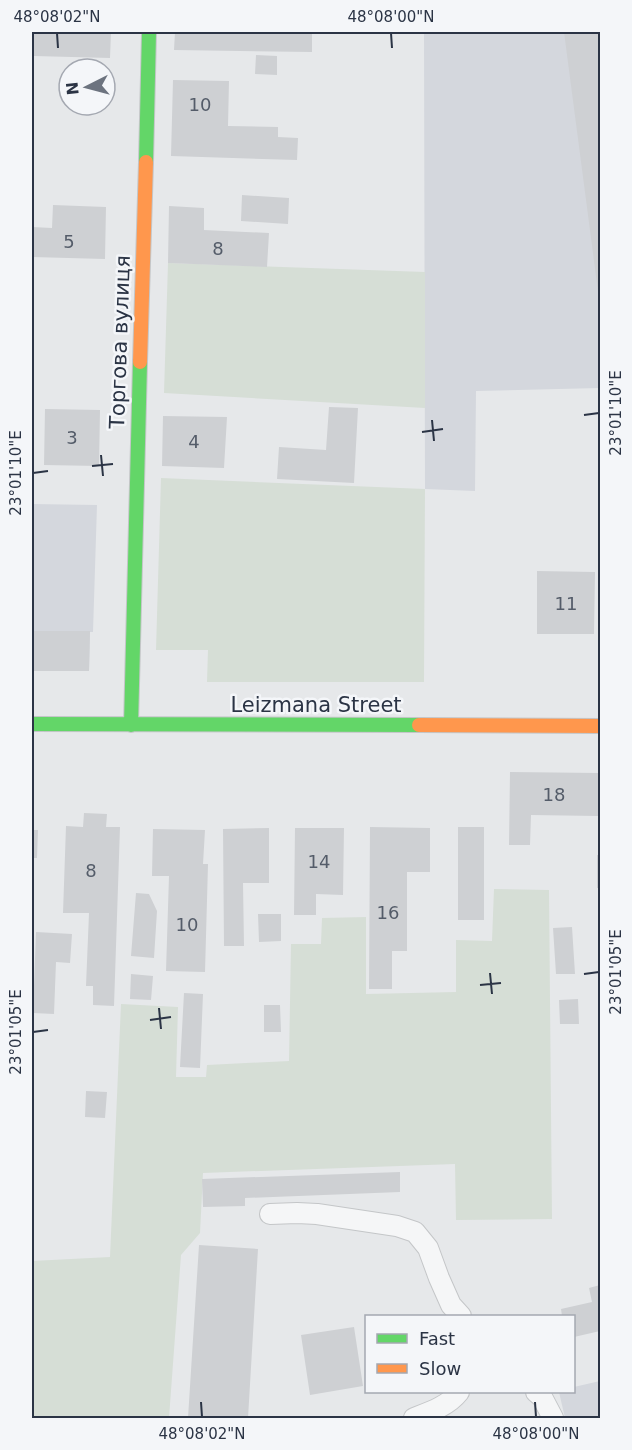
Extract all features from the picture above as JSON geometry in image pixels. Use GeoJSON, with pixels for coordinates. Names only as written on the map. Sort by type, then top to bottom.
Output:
{"type":"FeatureCollection","features":[{"type":"Feature","properties":{"kind":"street","name":"Торгова вулиця"},"geometry":{"type":"LineString","coordinates":[[131,725],[149,32]]}},
{"type":"Feature","properties":{"kind":"street","name":"Leizmana Street"},"geometry":{"type":"LineString","coordinates":[[32,724],[600,726]]}},
{"type":"Feature","properties":{"kind":"lane"},"geometry":{"type":"LineString","coordinates":[[270,1214],[317,1214],[397,1226],[416,1232],[428,1248],[451,1305],[459,1315]]}},
{"type":"Feature","properties":{"kind":"lane"},"geometry":{"type":"LineString","coordinates":[[414,1419],[434,1411],[458,1393]]}},
{"type":"Feature","properties":{"kind":"lane"},"geometry":{"type":"LineString","coordinates":[[537,1393],[542,1397],[553,1419]]}},
{"type":"Feature","properties":{"kind":"shaded area"},"geometry":{"type":"Polygon","coordinates":[[[424,32],[600,32],[600,388],[476,391],[475,491],[425,489],[424,32]]]}},
{"type":"Feature","properties":{"kind":"shaded area"},"geometry":{"type":"Polygon","coordinates":[[[168,263],[425,272],[425,408],[164,393],[168,263]]]}},
{"type":"Feature","properties":{"kind":"shaded area"},"geometry":{"type":"Polygon","coordinates":[[[161,478],[425,489],[424,682],[207,682],[208,650],[156,650],[161,478]]]}},
{"type":"Feature","properties":{"kind":"shaded area"},"geometry":{"type":"Polygon","coordinates":[[[32,504],[97,505],[93,632],[90,632],[89,671],[32,671],[32,504]]]}},
{"type":"Feature","properties":{"kind":"shaded area"},"geometry":{"type":"Polygon","coordinates":[[[494,889],[549,890],[552,1219],[456,1220],[455,1164],[203,1173],[200,1233],[181,1255],[169,1418],[32,1418],[32,1261],[110,1257],[121,1004],[178,1007],[176,1077],[206,1077],[207,1065],[289,1061],[291,944],[321,944],[322,918],[366,917],[366,994],[456,992],[456,940],[492,941],[494,889]]]}},
{"type":"Feature","properties":{"kind":"shaded area"},"geometry":{"type":"Polygon","coordinates":[[[600,1381],[600,1418],[565,1418],[559,1393],[575,1393],[575,1387],[600,1381]]]}},
{"type":"Feature","properties":{"kind":"building"},"geometry":{"type":"Polygon","coordinates":[[[34,32],[111,32],[110,57],[34,56],[34,32]]]}},
{"type":"Feature","properties":{"kind":"building"},"geometry":{"type":"Polygon","coordinates":[[[175,32],[312,32],[312,52],[174,50],[175,32]]]}},
{"type":"Feature","properties":{"kind":"building"},"geometry":{"type":"Polygon","coordinates":[[[564,32],[600,32],[600,299],[599,299],[564,32]]]}},
{"type":"Feature","properties":{"kind":"building"},"geometry":{"type":"Polygon","coordinates":[[[256,55],[277,56],[277,75],[255,74],[256,55]]]}},
{"type":"Feature","properties":{"kind":"building"},"geometry":{"type":"Polygon","coordinates":[[[173,80],[229,81],[228,126],[278,127],[278,137],[298,138],[297,160],[171,156],[173,80]]]}},
{"type":"Feature","properties":{"kind":"building"},"geometry":{"type":"Polygon","coordinates":[[[242,195],[289,198],[288,224],[241,221],[242,195]]]}},
{"type":"Feature","properties":{"kind":"building"},"geometry":{"type":"Polygon","coordinates":[[[53,205],[106,207],[105,259],[32,257],[32,227],[52,228],[53,205]]]}},
{"type":"Feature","properties":{"kind":"building"},"geometry":{"type":"Polygon","coordinates":[[[169,206],[204,208],[204,230],[269,233],[267,267],[168,263],[169,206]]]}},
{"type":"Feature","properties":{"kind":"building"},"geometry":{"type":"Polygon","coordinates":[[[329,407],[358,408],[354,483],[277,479],[279,447],[326,450],[329,407]]]}},
{"type":"Feature","properties":{"kind":"building"},"geometry":{"type":"Polygon","coordinates":[[[45,409],[100,410],[99,466],[44,465],[45,409]]]}},
{"type":"Feature","properties":{"kind":"building"},"geometry":{"type":"Polygon","coordinates":[[[163,416],[227,417],[224,468],[162,466],[163,416]]]}},
{"type":"Feature","properties":{"kind":"building"},"geometry":{"type":"Polygon","coordinates":[[[537,571],[595,572],[594,634],[537,634],[537,571]]]}},
{"type":"Feature","properties":{"kind":"building"},"geometry":{"type":"Polygon","coordinates":[[[32,631],[90,631],[89,671],[32,671],[32,631]]]}},
{"type":"Feature","properties":{"kind":"building"},"geometry":{"type":"Polygon","coordinates":[[[510,772],[599,773],[598,816],[531,815],[530,845],[509,845],[510,772]]]}},
{"type":"Feature","properties":{"kind":"building"},"geometry":{"type":"Polygon","coordinates":[[[84,813],[107,814],[106,827],[120,827],[114,1006],[93,1005],[93,986],[86,986],[89,913],[63,913],[66,826],[83,827],[84,813]]]}},
{"type":"Feature","properties":{"kind":"building"},"geometry":{"type":"Polygon","coordinates":[[[370,827],[430,828],[430,872],[407,872],[407,951],[392,951],[392,989],[369,989],[370,827]]]}},
{"type":"Feature","properties":{"kind":"building"},"geometry":{"type":"Polygon","coordinates":[[[458,827],[484,827],[484,920],[458,920],[458,827]]]}},
{"type":"Feature","properties":{"kind":"building"},"geometry":{"type":"Polygon","coordinates":[[[269,828],[269,883],[243,883],[244,946],[224,946],[223,829],[269,828]]]}},
{"type":"Feature","properties":{"kind":"building"},"geometry":{"type":"Polygon","coordinates":[[[295,828],[344,828],[343,895],[316,894],[316,915],[294,915],[295,828]]]}},
{"type":"Feature","properties":{"kind":"building"},"geometry":{"type":"Polygon","coordinates":[[[153,829],[205,830],[203,864],[208,864],[205,972],[166,971],[169,876],[152,876],[153,829]]]}},
{"type":"Feature","properties":{"kind":"building"},"geometry":{"type":"Polygon","coordinates":[[[32,830],[38,830],[37,858],[32,858],[32,830]]]}},
{"type":"Feature","properties":{"kind":"building"},"geometry":{"type":"Polygon","coordinates":[[[597,855],[600,855],[600,888],[597,888],[597,855]]]}},
{"type":"Feature","properties":{"kind":"building"},"geometry":{"type":"Polygon","coordinates":[[[136,893],[149,894],[157,911],[154,958],[131,956],[136,893]]]}},
{"type":"Feature","properties":{"kind":"building"},"geometry":{"type":"Polygon","coordinates":[[[258,914],[281,914],[281,941],[259,942],[258,914]]]}},
{"type":"Feature","properties":{"kind":"building"},"geometry":{"type":"Polygon","coordinates":[[[572,927],[575,974],[556,974],[553,928],[572,927]]]}},
{"type":"Feature","properties":{"kind":"building"},"geometry":{"type":"Polygon","coordinates":[[[36,932],[72,934],[70,963],[56,962],[54,1014],[33,1013],[36,932]]]}},
{"type":"Feature","properties":{"kind":"building"},"geometry":{"type":"Polygon","coordinates":[[[131,974],[153,976],[151,1000],[130,999],[131,974]]]}},
{"type":"Feature","properties":{"kind":"building"},"geometry":{"type":"Polygon","coordinates":[[[184,993],[203,994],[200,1068],[180,1067],[184,993]]]}},
{"type":"Feature","properties":{"kind":"building"},"geometry":{"type":"Polygon","coordinates":[[[578,999],[579,1024],[560,1024],[559,1000],[578,999]]]}},
{"type":"Feature","properties":{"kind":"building"},"geometry":{"type":"Polygon","coordinates":[[[264,1005],[280,1005],[281,1032],[264,1032],[264,1005]]]}},
{"type":"Feature","properties":{"kind":"building"},"geometry":{"type":"Polygon","coordinates":[[[86,1091],[107,1092],[105,1118],[85,1117],[86,1091]]]}},
{"type":"Feature","properties":{"kind":"building"},"geometry":{"type":"Polygon","coordinates":[[[400,1172],[400,1192],[245,1198],[245,1206],[203,1207],[202,1179],[400,1172]]]}},
{"type":"Feature","properties":{"kind":"building"},"geometry":{"type":"Polygon","coordinates":[[[199,1245],[258,1249],[248,1418],[188,1418],[199,1245]]]}},
{"type":"Feature","properties":{"kind":"building"},"geometry":{"type":"Polygon","coordinates":[[[600,1285],[600,1331],[575,1337],[575,1315],[562,1315],[561,1309],[592,1302],[589,1288],[600,1285]]]}},
{"type":"Feature","properties":{"kind":"building"},"geometry":{"type":"Polygon","coordinates":[[[354,1327],[363,1386],[310,1395],[301,1335],[354,1327]]]}},
{"type":"Feature","properties":{"kind":"traffic: fast"},"geometry":{"type":"LineString","coordinates":[[146,162],[149,32]]}},
{"type":"Feature","properties":{"kind":"traffic: fast"},"geometry":{"type":"LineString","coordinates":[[131,725],[140,362]]}},
{"type":"Feature","properties":{"kind":"traffic: fast"},"geometry":{"type":"LineString","coordinates":[[32,724],[419,725]]}},
{"type":"Feature","properties":{"kind":"traffic: slow"},"geometry":{"type":"LineString","coordinates":[[140,362],[146,162]]}},
{"type":"Feature","properties":{"kind":"traffic: slow"},"geometry":{"type":"LineString","coordinates":[[419,725],[600,726]]}}]}
